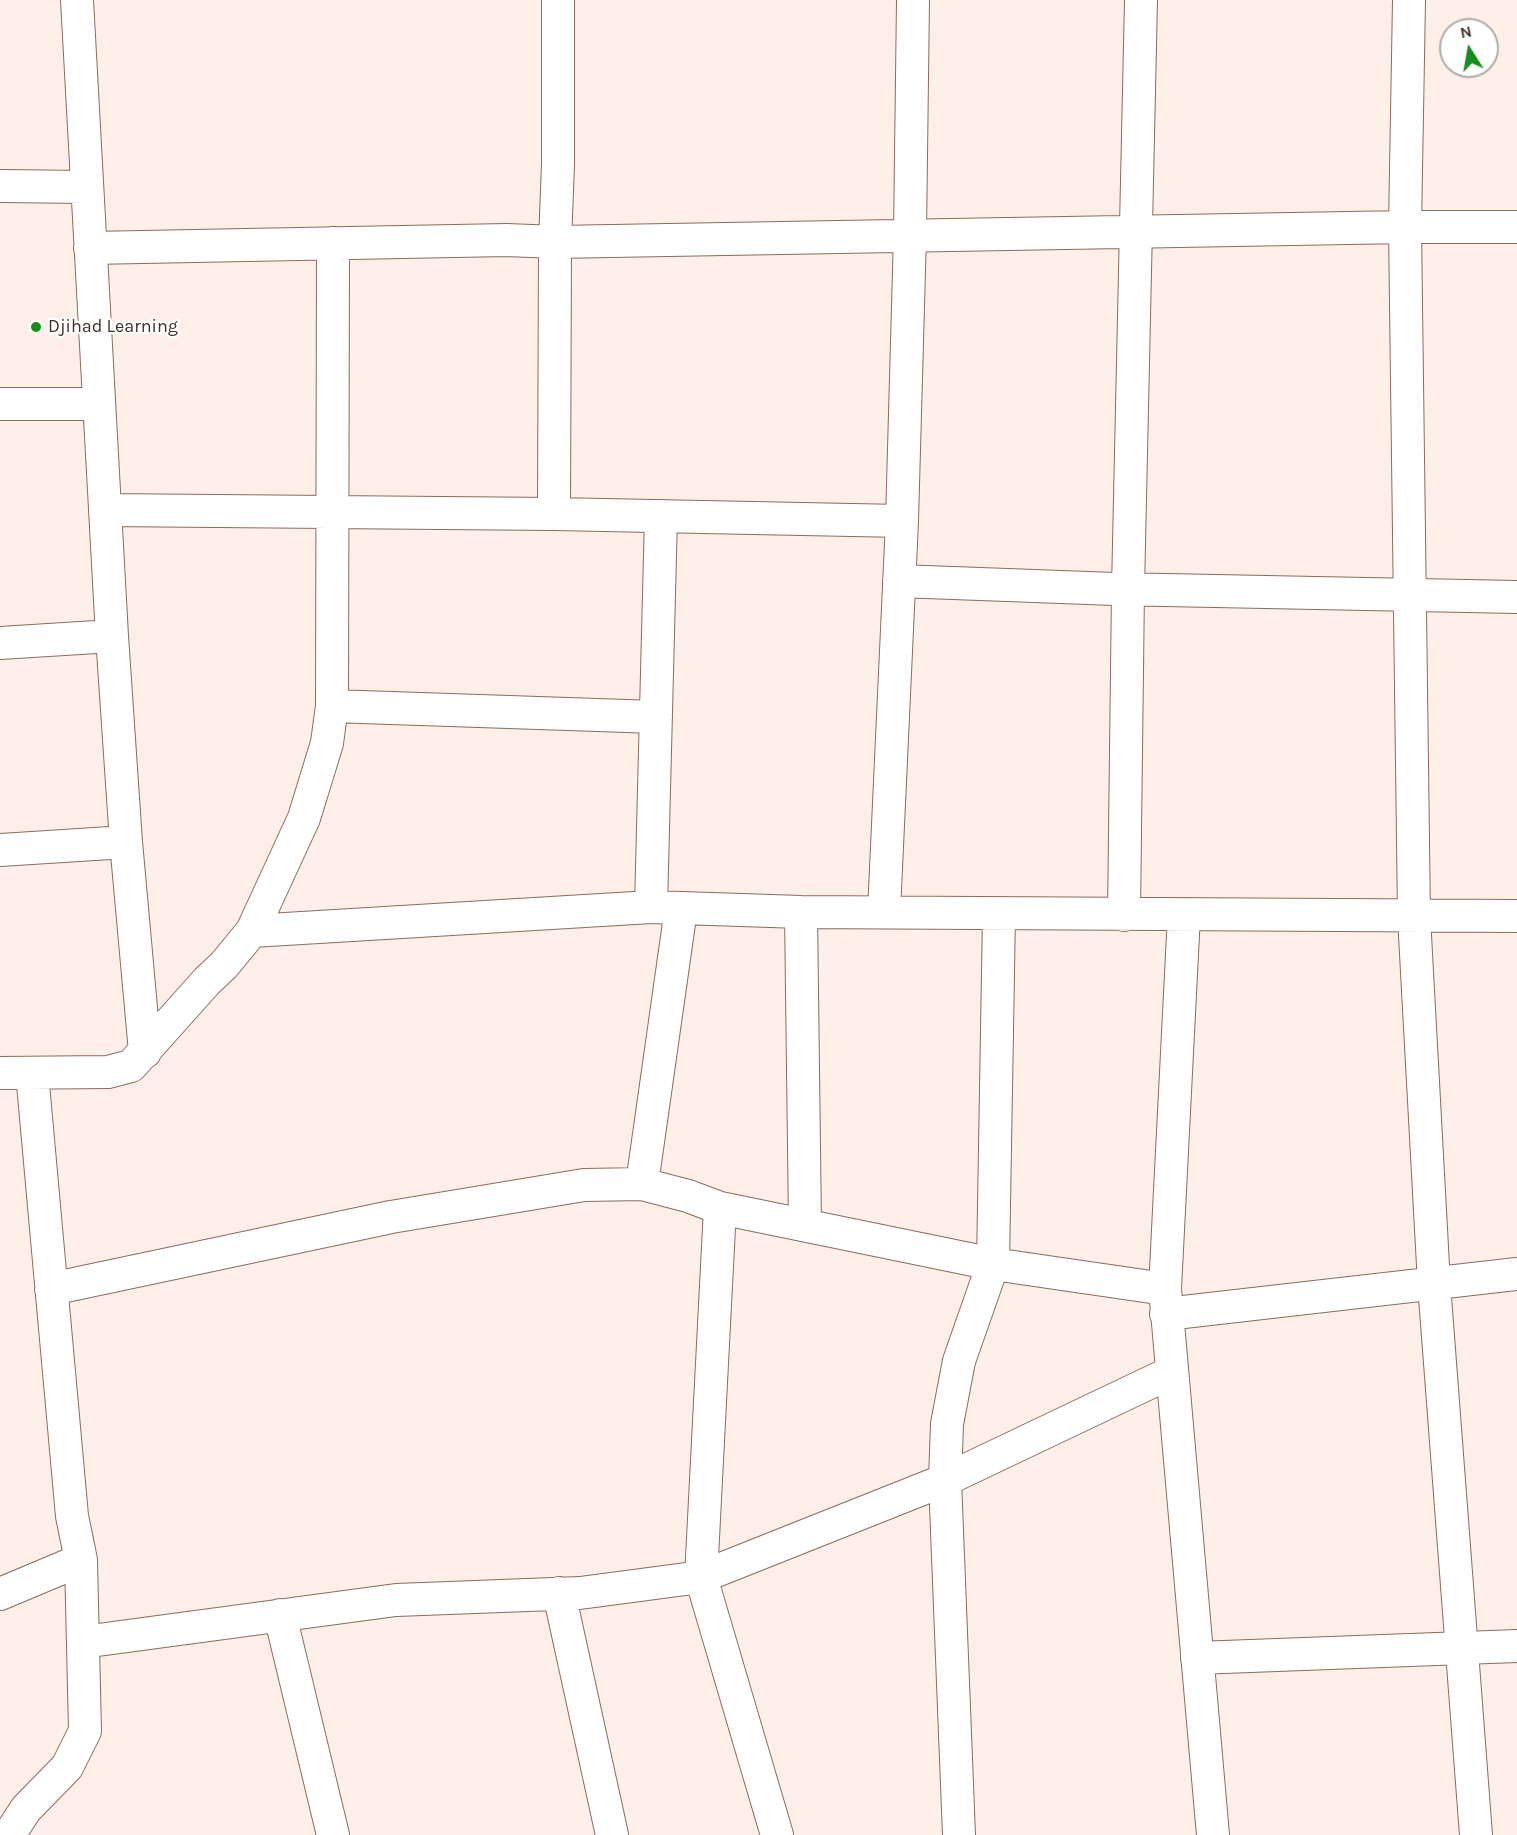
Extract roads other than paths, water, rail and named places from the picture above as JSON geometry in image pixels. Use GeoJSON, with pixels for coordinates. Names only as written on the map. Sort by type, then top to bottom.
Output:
{"type":"FeatureCollection","features":[{"type":"Feature","properties":{"kind":"street"},"geometry":{"type":"LineString","coordinates":[[77,0],[112,636],[126,842],[145,1052]]}},
{"type":"Feature","properties":{"kind":"street"},"geometry":{"type":"LineString","coordinates":[[554,514],[558,0]]}},
{"type":"Feature","properties":{"kind":"street"},"geometry":{"type":"LineString","coordinates":[[884,912],[902,521],[910,235],[913,0]]}},
{"type":"Feature","properties":{"kind":"street"},"geometry":{"type":"LineString","coordinates":[[1124,915],[1134,231],[1141,0]]}},
{"type":"Feature","properties":{"kind":"street"},"geometry":{"type":"LineString","coordinates":[[1409,0],[1405,227],[1408,596],[1414,917],[1434,1284],[1476,1835]]}},
{"type":"Feature","properties":{"kind":"street"},"geometry":{"type":"LineString","coordinates":[[0,186],[87,187]]}},
{"type":"Feature","properties":{"kind":"street"},"geometry":{"type":"LineString","coordinates":[[90,248],[507,240],[555,242],[1134,231],[1517,227]]}},
{"type":"Feature","properties":{"kind":"street"},"geometry":{"type":"LineString","coordinates":[[0,1073],[108,1072],[131,1066],[224,965],[252,931],[304,818],[327,743],[332,706],[333,243]]}},
{"type":"Feature","properties":{"kind":"street"},"geometry":{"type":"LineString","coordinates":[[0,404],[99,404]]}},
{"type":"Feature","properties":{"kind":"street"},"geometry":{"type":"LineString","coordinates":[[105,510],[554,514],[902,521]]}},
{"type":"Feature","properties":{"kind":"street"},"geometry":{"type":"LineString","coordinates":[[642,1184],[666,908],[656,717],[661,516]]}},
{"type":"Feature","properties":{"kind":"street"},"geometry":{"type":"LineString","coordinates":[[899,581],[1128,590],[1517,597]]}},
{"type":"Feature","properties":{"kind":"street"},"geometry":{"type":"LineString","coordinates":[[0,643],[112,636]]}},
{"type":"Feature","properties":{"kind":"street"},"geometry":{"type":"LineString","coordinates":[[332,706],[656,717]]}},
{"type":"Feature","properties":{"kind":"street"},"geometry":{"type":"LineString","coordinates":[[0,850],[126,842]]}},
{"type":"Feature","properties":{"kind":"street"},"geometry":{"type":"LineString","coordinates":[[252,931],[666,908],[999,914],[1517,916]]}},
{"type":"Feature","properties":{"kind":"street"},"geometry":{"type":"LineString","coordinates":[[801,912],[805,1225]]}},
{"type":"Feature","properties":{"kind":"street"},"geometry":{"type":"LineString","coordinates":[[959,1835],[945,1480],[947,1424],[959,1361],[993,1264],[999,914]]}},
{"type":"Feature","properties":{"kind":"street"},"geometry":{"type":"LineString","coordinates":[[1184,915],[1166,1302],[1213,1835]]}},
{"type":"Feature","properties":{"kind":"street"},"geometry":{"type":"LineString","coordinates":[[9,1835],[26,1809],[67,1767],[85,1731],[81,1560],[72,1516],[32,1073]]}},
{"type":"Feature","properties":{"kind":"street"},"geometry":{"type":"LineString","coordinates":[[51,1289],[391,1217],[584,1185],[642,1184],[688,1196],[720,1208],[1166,1302],[1434,1284],[1517,1274]]}},
{"type":"Feature","properties":{"kind":"street"},"geometry":{"type":"LineString","coordinates":[[720,1208],[701,1577],[777,1835]]}},
{"type":"Feature","properties":{"kind":"street"},"geometry":{"type":"LineString","coordinates":[[83,1642],[396,1600],[580,1593],[701,1577],[945,1480],[1172,1372]]}},
{"type":"Feature","properties":{"kind":"street"},"geometry":{"type":"LineString","coordinates":[[0,1594],[81,1560]]}},
{"type":"Feature","properties":{"kind":"street"},"geometry":{"type":"LineString","coordinates":[[559,1593],[612,1835]]}},
{"type":"Feature","properties":{"kind":"street"},"geometry":{"type":"LineString","coordinates":[[280,1615],[333,1835]]}},
{"type":"Feature","properties":{"kind":"street"},"geometry":{"type":"LineString","coordinates":[[1197,1658],[1517,1646]]}},
{"type":"Feature","properties":{"kind":"place","name":"Djihad Learning"},"geometry":{"type":"Point","coordinates":[36,327]}}]}
